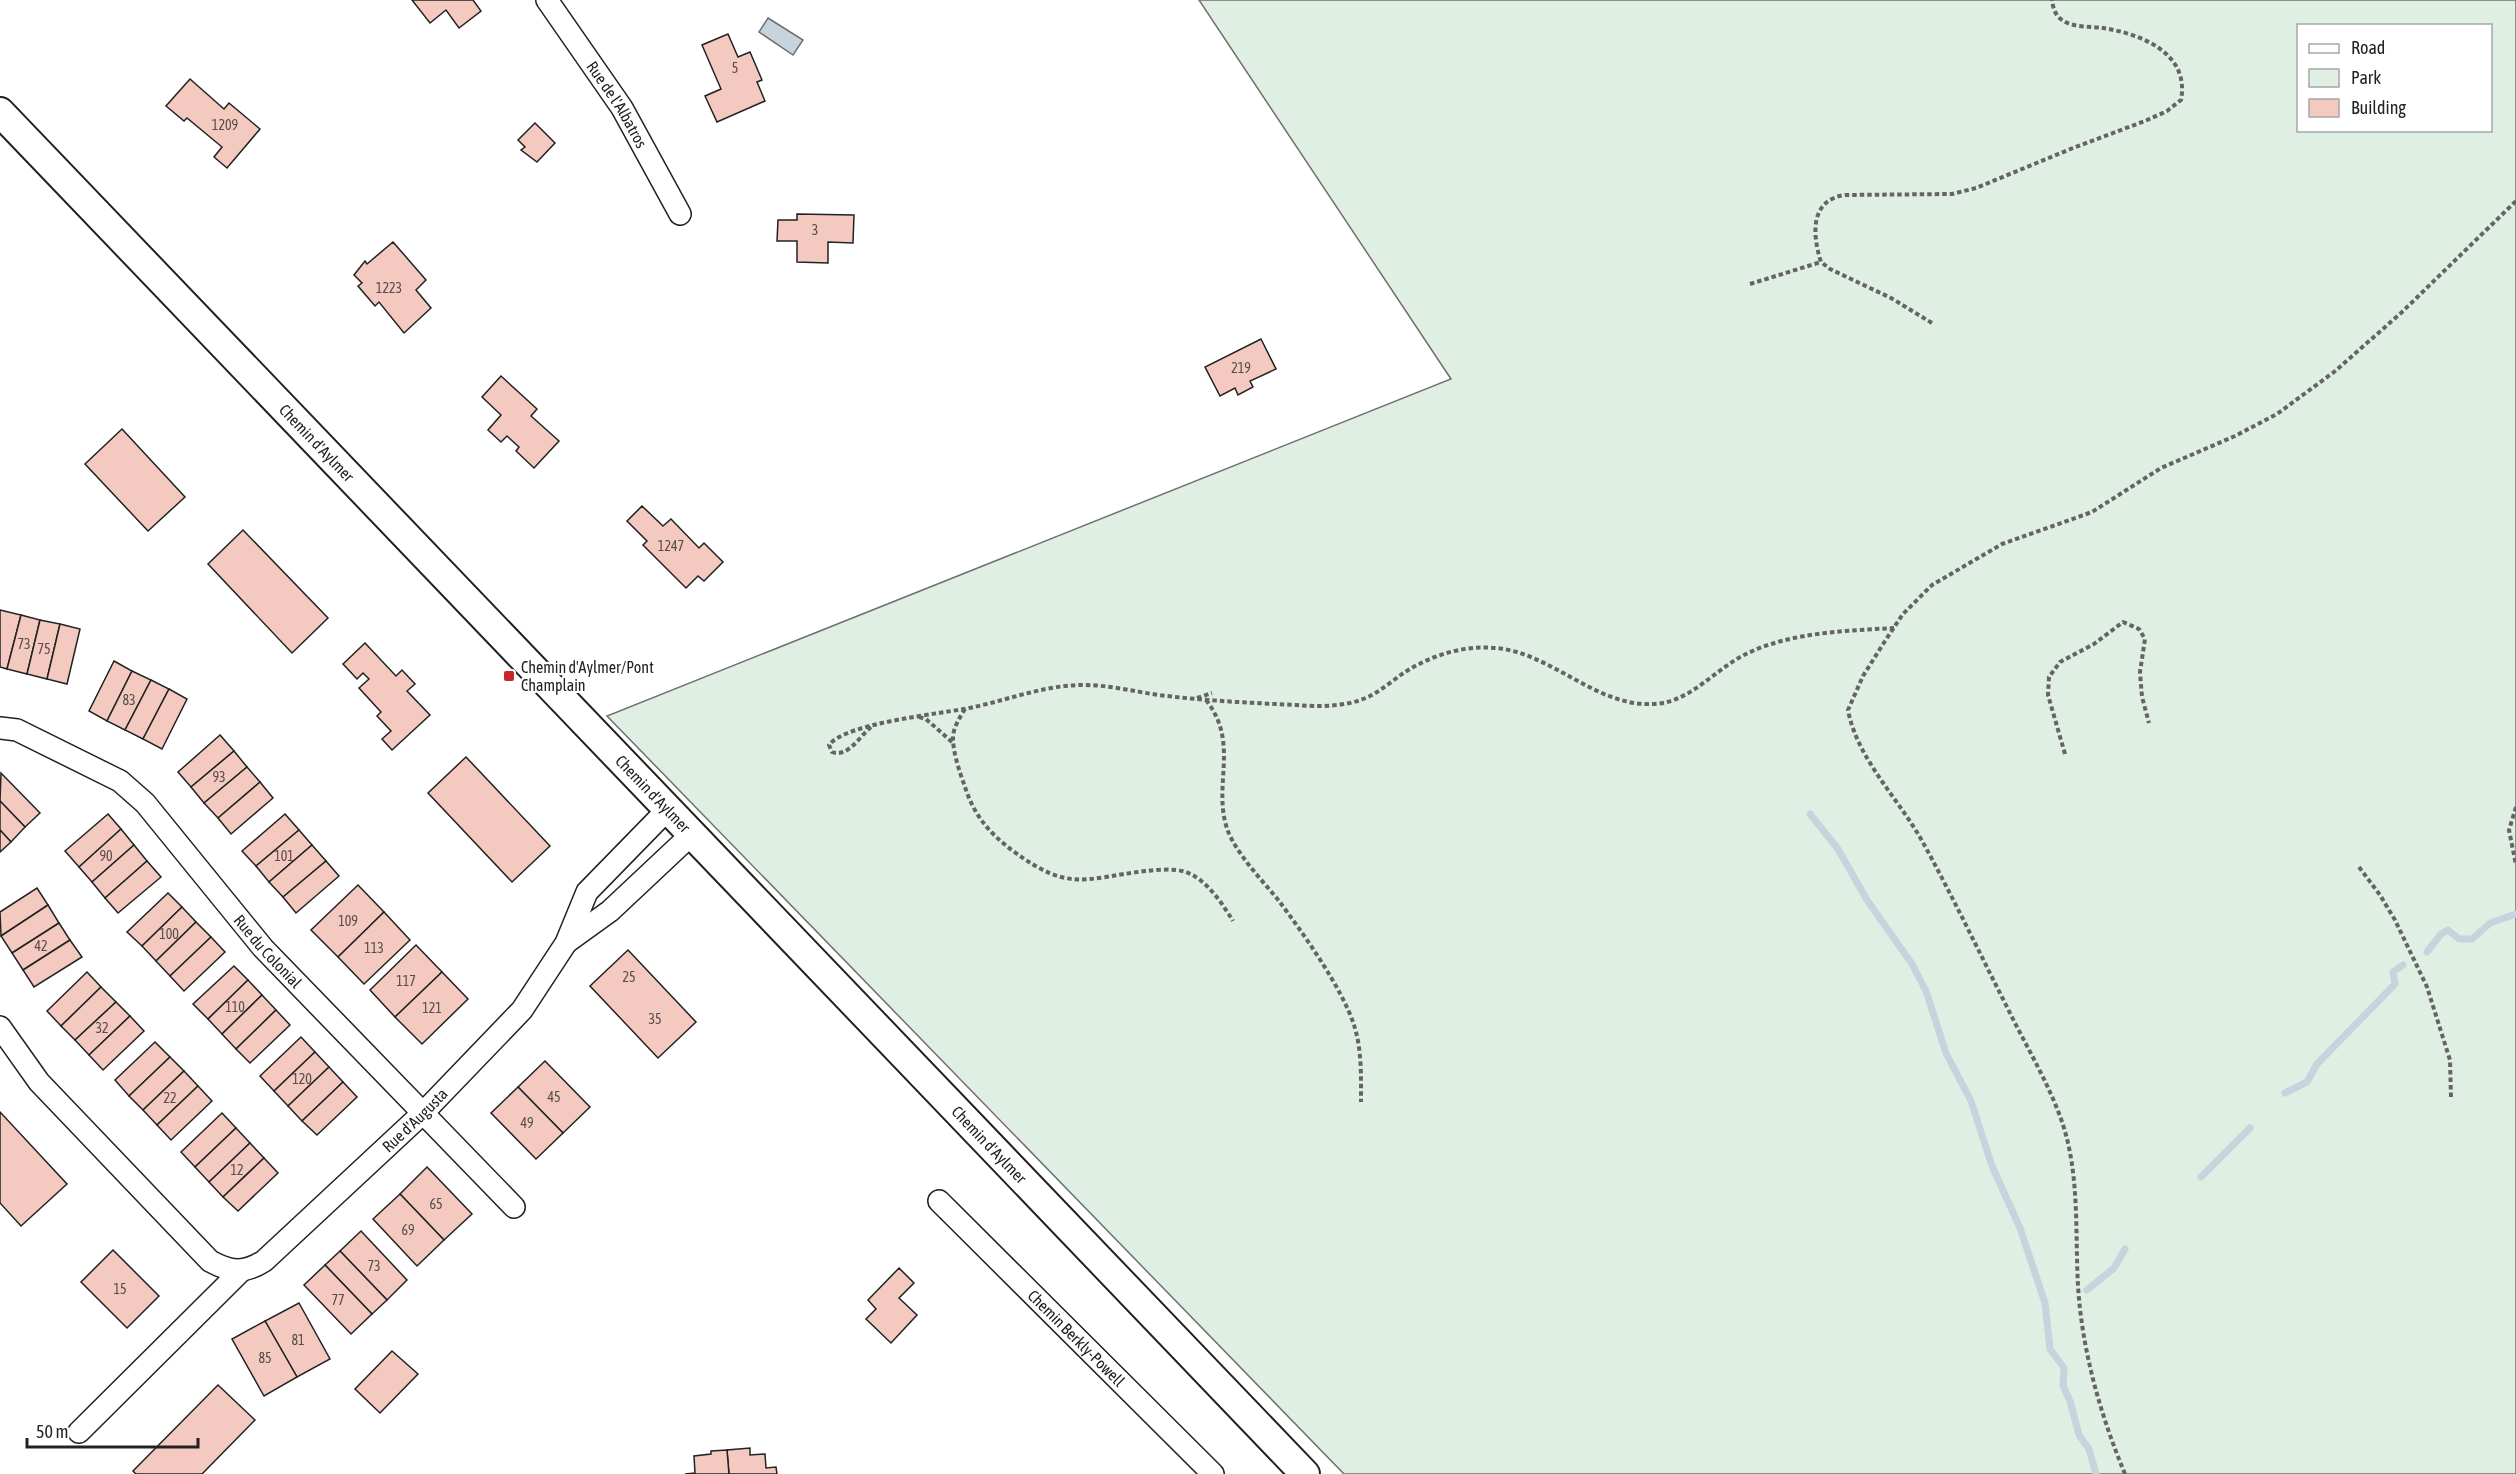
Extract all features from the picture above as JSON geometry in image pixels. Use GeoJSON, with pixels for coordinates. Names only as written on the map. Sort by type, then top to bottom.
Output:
{"type":"FeatureCollection","features":[{"type":"Feature","properties":{"kind":"main road","name":"Chemin d'Aylmer"},"geometry":{"type":"LineString","coordinates":[[0,112],[1305,1474]]}},
{"type":"Feature","properties":{"kind":"street","name":"Rue de l'Albatros"},"geometry":{"type":"LineString","coordinates":[[547,0],[622,108],[680,214]]}},
{"type":"Feature","properties":{"kind":"street","name":"Rue du Colonial"},"geometry":{"type":"LineString","coordinates":[[1,728],[17,730],[120,781],[145,803],[263,948],[514,1208]]}},
{"type":"Feature","properties":{"kind":"street","name":"Rue d'Augusta"},"geometry":{"type":"LineString","coordinates":[[79,1432],[240,1272],[252,1269],[264,1261],[423,1113],[522,1010],[567,943],[586,892],[668,809]]}},
{"type":"Feature","properties":{"kind":"street","name":"Rue d'Augusta"},"geometry":{"type":"LineString","coordinates":[[567,943],[610,911],[692,834]]}},
{"type":"Feature","properties":{"kind":"street"},"geometry":{"type":"LineString","coordinates":[[0,1027],[39,1082],[210,1261],[226,1270],[240,1272]]}},
{"type":"Feature","properties":{"kind":"street","name":"Chemin Berkly-Powell"},"geometry":{"type":"LineString","coordinates":[[939,1202],[1213,1474]]}},
{"type":"Feature","properties":{"kind":"path"},"geometry":{"type":"LineString","coordinates":[[1932,323],[1891,298],[1830,269],[1821,262],[1816,222],[1819,209],[1833,197],[1952,194],[1976,188],[2064,151],[2145,121],[2167,111],[2181,100],[2184,84],[2177,68],[2155,45],[2122,32],[2078,26],[2062,20],[2054,12],[2052,0]]}},
{"type":"Feature","properties":{"kind":"path"},"geometry":{"type":"LineString","coordinates":[[2125,1474],[2099,1400],[2084,1341],[2078,1286],[2072,1168],[2061,1121],[2042,1072],[2007,1007],[1982,953],[1920,838],[1867,757],[1851,724],[1848,710],[1852,696],[1903,615],[1932,585],[2002,544],[2092,512],[2161,468],[2249,429],[2290,405],[2334,372],[2402,313],[2516,201]]}},
{"type":"Feature","properties":{"kind":"path"},"geometry":{"type":"LineString","coordinates":[[1750,284],[1821,262]]}},
{"type":"Feature","properties":{"kind":"path"},"geometry":{"type":"LineString","coordinates":[[2065,754],[2048,696],[2049,677],[2060,662],[2094,644],[2123,622],[2139,629],[2145,639],[2140,672],[2142,697],[2149,723]]}},
{"type":"Feature","properties":{"kind":"path"},"geometry":{"type":"LineString","coordinates":[[871,727],[848,751],[838,754],[832,752],[829,745],[835,738],[871,727],[965,709],[1052,688],[1081,685],[1206,700],[1296,705],[1345,704],[1368,697],[1404,672],[1437,656],[1466,648],[1495,648],[1526,656],[1611,696],[1641,704],[1654,704],[1678,698],[1732,661],[1765,646],[1807,635],[1894,628]]}},
{"type":"Feature","properties":{"kind":"path"},"geometry":{"type":"LineString","coordinates":[[1196,698],[1212,693]]}},
{"type":"Feature","properties":{"kind":"path"},"geometry":{"type":"LineString","coordinates":[[1206,700],[1221,726],[1225,742],[1222,802],[1231,836],[1245,860],[1297,925],[1345,1004],[1359,1046],[1361,1102]]}},
{"type":"Feature","properties":{"kind":"path"},"geometry":{"type":"LineString","coordinates":[[965,709],[957,722],[953,738],[954,745],[969,800],[978,818],[992,834],[1043,872],[1064,879],[1084,880],[1168,869],[1186,872],[1211,891],[1233,921]]}},
{"type":"Feature","properties":{"kind":"path"},"geometry":{"type":"LineString","coordinates":[[918,717],[926,719],[954,745]]}},
{"type":"Feature","properties":{"kind":"path"},"geometry":{"type":"LineString","coordinates":[[2516,807],[2509,830],[2516,865]]}},
{"type":"Feature","properties":{"kind":"path"},"geometry":{"type":"LineString","coordinates":[[2359,867],[2395,920],[2427,987],[2450,1060],[2451,1098]]}},
{"type":"Feature","properties":{"kind":"green space"},"geometry":{"type":"Polygon","coordinates":[[[1199,0],[2516,0],[2516,1474],[1344,1474],[607,716],[1451,379],[1199,0]]]}},
{"type":"Feature","properties":{"kind":"shaded area"},"geometry":{"type":"Polygon","coordinates":[[[768,18],[803,40],[793,55],[759,32],[768,18]]]}},
{"type":"Feature","properties":{"kind":"building"},"geometry":{"type":"Polygon","coordinates":[[[412,0],[473,0],[481,11],[459,28],[446,10],[430,23],[412,0]]]}},
{"type":"Feature","properties":{"kind":"building"},"geometry":{"type":"Polygon","coordinates":[[[728,34],[738,57],[750,52],[762,80],[757,82],[765,101],[717,122],[705,96],[721,89],[702,45],[728,34]]]}},
{"type":"Feature","properties":{"kind":"building"},"geometry":{"type":"Polygon","coordinates":[[[190,79],[224,109],[229,103],[260,129],[227,168],[214,157],[222,147],[187,118],[184,121],[166,106],[190,79]]]}},
{"type":"Feature","properties":{"kind":"building"},"geometry":{"type":"Polygon","coordinates":[[[535,123],[555,143],[537,162],[521,150],[525,147],[518,140],[535,123]]]}},
{"type":"Feature","properties":{"kind":"building"},"geometry":{"type":"Polygon","coordinates":[[[797,214],[854,215],[853,243],[828,242],[828,263],[797,262],[797,241],[777,241],[778,220],[797,220],[797,214]]]}},
{"type":"Feature","properties":{"kind":"building"},"geometry":{"type":"Polygon","coordinates":[[[393,242],[426,280],[416,290],[431,308],[404,333],[379,302],[375,306],[358,286],[362,283],[354,275],[365,261],[367,264],[393,242]]]}},
{"type":"Feature","properties":{"kind":"building"},"geometry":{"type":"Polygon","coordinates":[[[1261,339],[1276,369],[1250,381],[1253,387],[1238,395],[1235,388],[1220,396],[1205,367],[1261,339]]]}},
{"type":"Feature","properties":{"kind":"building"},"geometry":{"type":"Polygon","coordinates":[[[501,376],[537,409],[531,416],[559,441],[534,468],[516,451],[519,447],[507,436],[501,442],[488,430],[501,415],[482,397],[501,376]]]}},
{"type":"Feature","properties":{"kind":"building"},"geometry":{"type":"Polygon","coordinates":[[[122,429],[185,497],[148,531],[85,464],[122,429]]]}},
{"type":"Feature","properties":{"kind":"building"},"geometry":{"type":"Polygon","coordinates":[[[642,506],[663,526],[671,519],[699,548],[704,543],[723,562],[704,581],[698,576],[686,588],[643,545],[647,541],[627,521],[642,506]]]}},
{"type":"Feature","properties":{"kind":"building"},"geometry":{"type":"Polygon","coordinates":[[[243,530],[328,618],[292,653],[208,564],[243,530]]]}},
{"type":"Feature","properties":{"kind":"building"},"geometry":{"type":"Polygon","coordinates":[[[0,610],[21,615],[7,669],[0,667],[0,610]]]}},
{"type":"Feature","properties":{"kind":"building"},"geometry":{"type":"Polygon","coordinates":[[[21,615],[40,620],[27,674],[7,669],[21,615]]]}},
{"type":"Feature","properties":{"kind":"building"},"geometry":{"type":"Polygon","coordinates":[[[40,620],[60,624],[47,679],[27,674],[40,620]]]}},
{"type":"Feature","properties":{"kind":"building"},"geometry":{"type":"Polygon","coordinates":[[[60,624],[80,629],[67,684],[47,679],[60,624]]]}},
{"type":"Feature","properties":{"kind":"building"},"geometry":{"type":"Polygon","coordinates":[[[365,643],[396,676],[402,670],[415,684],[407,691],[430,715],[392,750],[382,739],[391,731],[377,716],[381,712],[359,688],[369,679],[363,673],[357,679],[343,664],[365,643]]]}},
{"type":"Feature","properties":{"kind":"building"},"geometry":{"type":"Polygon","coordinates":[[[114,661],[132,671],[107,721],[89,711],[114,661]]]}},
{"type":"Feature","properties":{"kind":"building"},"geometry":{"type":"Polygon","coordinates":[[[132,671],[151,680],[125,730],[107,721],[132,671]]]}},
{"type":"Feature","properties":{"kind":"building"},"geometry":{"type":"Polygon","coordinates":[[[151,680],[169,689],[143,739],[125,730],[151,680]]]}},
{"type":"Feature","properties":{"kind":"building"},"geometry":{"type":"Polygon","coordinates":[[[169,689],[187,699],[162,749],[143,739],[169,689]]]}},
{"type":"Feature","properties":{"kind":"building"},"geometry":{"type":"Polygon","coordinates":[[[220,735],[234,751],[191,787],[178,772],[220,735]]]}},
{"type":"Feature","properties":{"kind":"building"},"geometry":{"type":"Polygon","coordinates":[[[234,751],[247,767],[204,803],[191,787],[234,751]]]}},
{"type":"Feature","properties":{"kind":"building"},"geometry":{"type":"Polygon","coordinates":[[[466,757],[550,846],[512,882],[428,793],[466,757]]]}},
{"type":"Feature","properties":{"kind":"building"},"geometry":{"type":"Polygon","coordinates":[[[247,767],[260,782],[218,818],[204,803],[247,767]]]}},
{"type":"Feature","properties":{"kind":"building"},"geometry":{"type":"Polygon","coordinates":[[[1,773],[40,813],[25,827],[0,801],[1,773]]]}},
{"type":"Feature","properties":{"kind":"building"},"geometry":{"type":"Polygon","coordinates":[[[260,782],[273,798],[231,834],[218,818],[260,782]]]}},
{"type":"Feature","properties":{"kind":"building"},"geometry":{"type":"Polygon","coordinates":[[[0,801],[25,827],[11,842],[0,830],[0,801]]]}},
{"type":"Feature","properties":{"kind":"building"},"geometry":{"type":"Polygon","coordinates":[[[108,814],[121,829],[79,867],[65,851],[108,814]]]}},
{"type":"Feature","properties":{"kind":"building"},"geometry":{"type":"Polygon","coordinates":[[[285,814],[299,830],[256,866],[242,851],[285,814]]]}},
{"type":"Feature","properties":{"kind":"building"},"geometry":{"type":"Polygon","coordinates":[[[121,829],[134,845],[92,882],[79,867],[121,829]]]}},
{"type":"Feature","properties":{"kind":"building"},"geometry":{"type":"Polygon","coordinates":[[[0,830],[11,842],[0,852],[0,830]]]}},
{"type":"Feature","properties":{"kind":"building"},"geometry":{"type":"Polygon","coordinates":[[[299,830],[312,845],[269,882],[256,866],[299,830]]]}},
{"type":"Feature","properties":{"kind":"building"},"geometry":{"type":"Polygon","coordinates":[[[134,845],[147,861],[105,898],[92,882],[134,845]]]}},
{"type":"Feature","properties":{"kind":"building"},"geometry":{"type":"Polygon","coordinates":[[[312,845],[326,861],[283,897],[269,882],[312,845]]]}},
{"type":"Feature","properties":{"kind":"building"},"geometry":{"type":"Polygon","coordinates":[[[147,861],[161,877],[118,913],[105,898],[147,861]]]}},
{"type":"Feature","properties":{"kind":"building"},"geometry":{"type":"Polygon","coordinates":[[[326,861],[339,876],[296,913],[283,897],[326,861]]]}},
{"type":"Feature","properties":{"kind":"building"},"geometry":{"type":"Polygon","coordinates":[[[358,885],[384,912],[338,957],[311,930],[358,885]]]}},
{"type":"Feature","properties":{"kind":"building"},"geometry":{"type":"Polygon","coordinates":[[[37,888],[48,905],[1,936],[0,912],[37,888]]]}},
{"type":"Feature","properties":{"kind":"building"},"geometry":{"type":"Polygon","coordinates":[[[168,893],[182,907],[142,946],[127,932],[168,893]]]}},
{"type":"Feature","properties":{"kind":"building"},"geometry":{"type":"Polygon","coordinates":[[[48,905],[59,923],[12,953],[1,936],[48,905]]]}},
{"type":"Feature","properties":{"kind":"building"},"geometry":{"type":"Polygon","coordinates":[[[182,907],[196,922],[156,961],[142,946],[182,907]]]}},
{"type":"Feature","properties":{"kind":"building"},"geometry":{"type":"Polygon","coordinates":[[[384,912],[410,940],[364,984],[338,957],[384,912]]]}},
{"type":"Feature","properties":{"kind":"building"},"geometry":{"type":"Polygon","coordinates":[[[196,922],[211,937],[170,976],[156,961],[196,922]]]}},
{"type":"Feature","properties":{"kind":"building"},"geometry":{"type":"Polygon","coordinates":[[[59,923],[70,940],[23,970],[12,953],[59,923]]]}},
{"type":"Feature","properties":{"kind":"building"},"geometry":{"type":"Polygon","coordinates":[[[211,937],[225,952],[184,991],[170,976],[211,937]]]}},
{"type":"Feature","properties":{"kind":"building"},"geometry":{"type":"Polygon","coordinates":[[[70,940],[82,957],[34,987],[23,970],[70,940]]]}},
{"type":"Feature","properties":{"kind":"building"},"geometry":{"type":"Polygon","coordinates":[[[416,945],[442,972],[395,1017],[370,990],[416,945]]]}},
{"type":"Feature","properties":{"kind":"building"},"geometry":{"type":"Polygon","coordinates":[[[628,950],[696,1022],[658,1058],[590,986],[628,950]]]}},
{"type":"Feature","properties":{"kind":"building"},"geometry":{"type":"Polygon","coordinates":[[[234,966],[248,980],[208,1019],[193,1004],[234,966]]]}},
{"type":"Feature","properties":{"kind":"building"},"geometry":{"type":"Polygon","coordinates":[[[87,972],[101,987],[61,1026],[47,1011],[87,972]]]}},
{"type":"Feature","properties":{"kind":"building"},"geometry":{"type":"Polygon","coordinates":[[[442,972],[468,999],[422,1044],[395,1017],[442,972]]]}},
{"type":"Feature","properties":{"kind":"building"},"geometry":{"type":"Polygon","coordinates":[[[248,980],[262,995],[222,1034],[208,1019],[248,980]]]}},
{"type":"Feature","properties":{"kind":"building"},"geometry":{"type":"Polygon","coordinates":[[[101,987],[116,1002],[75,1040],[61,1026],[101,987]]]}},
{"type":"Feature","properties":{"kind":"building"},"geometry":{"type":"Polygon","coordinates":[[[262,995],[276,1010],[236,1049],[222,1034],[262,995]]]}},
{"type":"Feature","properties":{"kind":"building"},"geometry":{"type":"Polygon","coordinates":[[[116,1002],[130,1016],[89,1055],[75,1040],[116,1002]]]}},
{"type":"Feature","properties":{"kind":"building"},"geometry":{"type":"Polygon","coordinates":[[[276,1010],[290,1025],[250,1063],[236,1049],[276,1010]]]}},
{"type":"Feature","properties":{"kind":"building"},"geometry":{"type":"Polygon","coordinates":[[[130,1016],[144,1031],[103,1070],[89,1055],[130,1016]]]}},
{"type":"Feature","properties":{"kind":"building"},"geometry":{"type":"Polygon","coordinates":[[[301,1037],[315,1052],[274,1091],[260,1076],[301,1037]]]}},
{"type":"Feature","properties":{"kind":"building"},"geometry":{"type":"Polygon","coordinates":[[[155,1042],[170,1057],[129,1096],[115,1080],[155,1042]]]}},
{"type":"Feature","properties":{"kind":"building"},"geometry":{"type":"Polygon","coordinates":[[[315,1052],[329,1067],[288,1106],[274,1091],[315,1052]]]}},
{"type":"Feature","properties":{"kind":"building"},"geometry":{"type":"Polygon","coordinates":[[[170,1057],[184,1071],[143,1110],[129,1096],[170,1057]]]}},
{"type":"Feature","properties":{"kind":"building"},"geometry":{"type":"Polygon","coordinates":[[[545,1061],[590,1107],[563,1133],[518,1087],[545,1061]]]}},
{"type":"Feature","properties":{"kind":"building"},"geometry":{"type":"Polygon","coordinates":[[[329,1067],[343,1082],[302,1121],[288,1106],[329,1067]]]}},
{"type":"Feature","properties":{"kind":"building"},"geometry":{"type":"Polygon","coordinates":[[[184,1071],[198,1086],[157,1125],[143,1110],[184,1071]]]}},
{"type":"Feature","properties":{"kind":"building"},"geometry":{"type":"Polygon","coordinates":[[[343,1082],[357,1097],[317,1135],[302,1121],[343,1082]]]}},
{"type":"Feature","properties":{"kind":"building"},"geometry":{"type":"Polygon","coordinates":[[[198,1086],[212,1101],[171,1140],[157,1125],[198,1086]]]}},
{"type":"Feature","properties":{"kind":"building"},"geometry":{"type":"Polygon","coordinates":[[[518,1087],[563,1133],[536,1159],[491,1113],[518,1087]]]}},
{"type":"Feature","properties":{"kind":"building"},"geometry":{"type":"Polygon","coordinates":[[[0,1112],[67,1184],[21,1226],[0,1203],[0,1112]]]}},
{"type":"Feature","properties":{"kind":"building"},"geometry":{"type":"Polygon","coordinates":[[[222,1113],[236,1128],[195,1167],[181,1152],[222,1113]]]}},
{"type":"Feature","properties":{"kind":"building"},"geometry":{"type":"Polygon","coordinates":[[[236,1128],[250,1143],[209,1182],[195,1167],[236,1128]]]}},
{"type":"Feature","properties":{"kind":"building"},"geometry":{"type":"Polygon","coordinates":[[[250,1143],[264,1158],[223,1197],[209,1182],[250,1143]]]}},
{"type":"Feature","properties":{"kind":"building"},"geometry":{"type":"Polygon","coordinates":[[[264,1158],[278,1173],[238,1211],[223,1197],[264,1158]]]}},
{"type":"Feature","properties":{"kind":"building"},"geometry":{"type":"Polygon","coordinates":[[[427,1167],[472,1214],[444,1240],[400,1194],[427,1167]]]}},
{"type":"Feature","properties":{"kind":"building"},"geometry":{"type":"Polygon","coordinates":[[[400,1194],[444,1240],[417,1266],[373,1219],[400,1194]]]}},
{"type":"Feature","properties":{"kind":"building"},"geometry":{"type":"Polygon","coordinates":[[[361,1231],[407,1280],[387,1300],[340,1251],[361,1231]]]}},
{"type":"Feature","properties":{"kind":"building"},"geometry":{"type":"Polygon","coordinates":[[[113,1250],[159,1296],[127,1328],[81,1282],[113,1250]]]}},
{"type":"Feature","properties":{"kind":"building"},"geometry":{"type":"Polygon","coordinates":[[[340,1251],[387,1300],[372,1314],[325,1265],[340,1251]]]}},
{"type":"Feature","properties":{"kind":"building"},"geometry":{"type":"Polygon","coordinates":[[[325,1265],[372,1314],[351,1334],[304,1285],[325,1265]]]}},
{"type":"Feature","properties":{"kind":"building"},"geometry":{"type":"Polygon","coordinates":[[[899,1268],[914,1283],[899,1298],[917,1315],[891,1343],[866,1319],[876,1309],[868,1300],[899,1268]]]}},
{"type":"Feature","properties":{"kind":"building"},"geometry":{"type":"Polygon","coordinates":[[[299,1303],[330,1359],[297,1377],[265,1321],[299,1303]]]}},
{"type":"Feature","properties":{"kind":"building"},"geometry":{"type":"Polygon","coordinates":[[[265,1321],[297,1377],[264,1396],[232,1339],[265,1321]]]}},
{"type":"Feature","properties":{"kind":"building"},"geometry":{"type":"Polygon","coordinates":[[[392,1351],[418,1374],[380,1413],[355,1389],[392,1351]]]}},
{"type":"Feature","properties":{"kind":"building"},"geometry":{"type":"Polygon","coordinates":[[[218,1385],[255,1420],[202,1474],[136,1474],[133,1471],[218,1385]]]}},
{"type":"Feature","properties":{"kind":"building"},"geometry":{"type":"Polygon","coordinates":[[[750,1448],[750,1455],[765,1454],[766,1468],[776,1467],[777,1474],[729,1474],[727,1450],[750,1448]]]}},
{"type":"Feature","properties":{"kind":"building"},"geometry":{"type":"Polygon","coordinates":[[[727,1450],[729,1474],[685,1474],[695,1473],[694,1456],[711,1454],[711,1451],[727,1450]]]}},
{"type":"Feature","properties":{"kind":"waterway"},"geometry":{"type":"LineString","coordinates":[[1810,814],[1838,849],[1867,900],[1912,964],[1926,991],[1946,1053],[1971,1101],[1992,1166],[2020,1228],[2045,1303],[2050,1349],[2064,1368],[2063,1386],[2070,1401],[2079,1435],[2089,1449],[2096,1474]]}},
{"type":"Feature","properties":{"kind":"waterway"},"geometry":{"type":"LineString","coordinates":[[2427,952],[2441,934],[2448,930],[2459,939],[2472,939],[2490,923],[2516,914]]}},
{"type":"Feature","properties":{"kind":"waterway"},"geometry":{"type":"LineString","coordinates":[[2285,1093],[2307,1082],[2317,1064],[2395,984],[2393,972],[2403,965]]}},
{"type":"Feature","properties":{"kind":"waterway"},"geometry":{"type":"LineString","coordinates":[[2201,1177],[2250,1128]]}},
{"type":"Feature","properties":{"kind":"waterway"},"geometry":{"type":"LineString","coordinates":[[2087,1290],[2114,1268],[2125,1249]]}},
{"type":"Feature","properties":{"kind":"place","name":"Chemin d'Aylmer/Pont Champlain"},"geometry":{"type":"Point","coordinates":[509,676]}}]}
